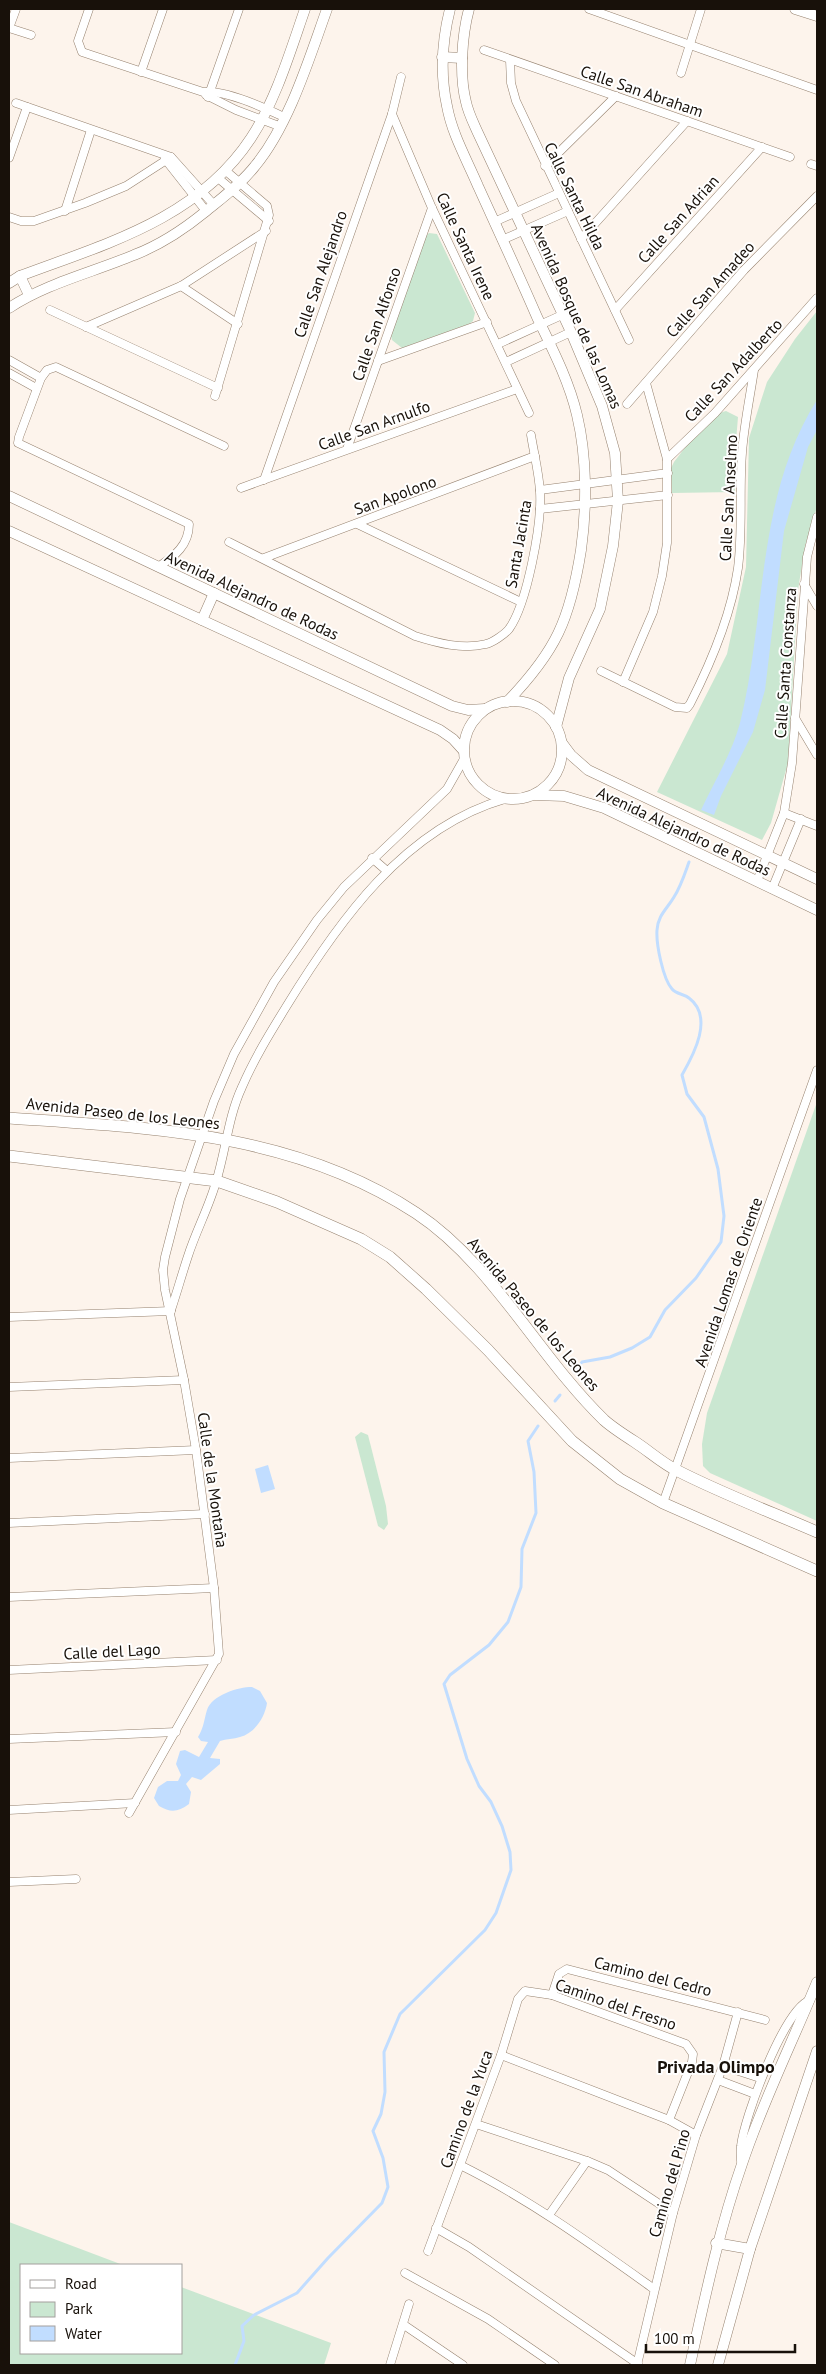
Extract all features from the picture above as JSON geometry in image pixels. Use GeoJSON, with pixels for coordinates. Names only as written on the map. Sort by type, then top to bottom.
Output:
{"type":"FeatureCollection","features":[{"type":"Feature","properties":{"kind":"main road","name":"Avenida Paseo de los Leones"},"geometry":{"type":"LineString","coordinates":[[9,1118],[202,1134],[250,1144],[343,1174],[378,1190],[418,1214],[462,1253],[514,1310],[541,1350],[572,1387],[606,1421],[676,1470],[817,1532]]}},
{"type":"Feature","properties":{"kind":"main road"},"geometry":{"type":"LineString","coordinates":[[9,1156],[189,1176],[216,1181],[285,1206],[361,1239],[390,1257],[488,1350],[572,1441],[620,1479],[663,1503],[817,1571]]}},
{"type":"Feature","properties":{"kind":"street"},"geometry":{"type":"LineString","coordinates":[[16,9],[9,28],[31,35]]}},
{"type":"Feature","properties":{"kind":"street"},"geometry":{"type":"LineString","coordinates":[[89,9],[78,45],[82,52],[207,94],[266,108],[282,122]]}},
{"type":"Feature","properties":{"kind":"street"},"geometry":{"type":"LineString","coordinates":[[140,72],[163,9]]}},
{"type":"Feature","properties":{"kind":"street"},"geometry":{"type":"LineString","coordinates":[[207,94],[239,9]]}},
{"type":"Feature","properties":{"kind":"street"},"geometry":{"type":"LineString","coordinates":[[9,283],[20,276],[144,229],[169,215],[222,174],[251,138],[261,119],[282,72],[305,9]]}},
{"type":"Feature","properties":{"kind":"street"},"geometry":{"type":"LineString","coordinates":[[9,308],[29,295],[142,252],[164,241],[210,208],[240,182],[255,166],[282,122],[297,92],[327,9]]}},
{"type":"Feature","properties":{"kind":"street"},"geometry":{"type":"LineString","coordinates":[[450,9],[442,57],[443,80],[453,129],[549,342],[577,414],[583,459],[584,527],[576,581],[566,616],[558,637],[537,669],[507,702]]}},
{"type":"Feature","properties":{"kind":"street","name":"Avenida Bosque de las Lomas"},"geometry":{"type":"LineString","coordinates":[[469,9],[465,23],[462,58],[466,101],[477,131],[571,332],[608,426],[616,453],[618,501],[613,546],[600,609],[569,678],[556,727]]}},
{"type":"Feature","properties":{"kind":"street"},"geometry":{"type":"LineString","coordinates":[[589,9],[817,90]]}},
{"type":"Feature","properties":{"kind":"street"},"geometry":{"type":"LineString","coordinates":[[681,73],[701,9]]}},
{"type":"Feature","properties":{"kind":"street"},"geometry":{"type":"LineString","coordinates":[[795,9],[817,16]]}},
{"type":"Feature","properties":{"kind":"street","name":"Calle San Abraham"},"geometry":{"type":"LineString","coordinates":[[484,50],[790,157]]}},
{"type":"Feature","properties":{"kind":"street"},"geometry":{"type":"LineString","coordinates":[[442,57],[462,58]]}},
{"type":"Feature","properties":{"kind":"street","name":"Calle Santa Hilda"},"geometry":{"type":"LineString","coordinates":[[510,60],[511,83],[516,101],[545,166],[630,340]]}},
{"type":"Feature","properties":{"kind":"street","name":"Calle San Alejandro"},"geometry":{"type":"LineString","coordinates":[[264,480],[392,114],[401,78]]}},
{"type":"Feature","properties":{"kind":"street"},"geometry":{"type":"LineString","coordinates":[[207,94],[261,119],[282,122]]}},
{"type":"Feature","properties":{"kind":"street"},"geometry":{"type":"LineString","coordinates":[[545,166],[616,96]]}},
{"type":"Feature","properties":{"kind":"street"},"geometry":{"type":"LineString","coordinates":[[16,103],[167,158],[210,208]]}},
{"type":"Feature","properties":{"kind":"street"},"geometry":{"type":"LineString","coordinates":[[9,158],[27,107]]}},
{"type":"Feature","properties":{"kind":"street","name":"Calle Santa Irene"},"geometry":{"type":"LineString","coordinates":[[392,114],[432,208],[529,413]]}},
{"type":"Feature","properties":{"kind":"street"},"geometry":{"type":"LineString","coordinates":[[581,239],[687,121]]}},
{"type":"Feature","properties":{"kind":"street"},"geometry":{"type":"LineString","coordinates":[[65,211],[91,130]]}},
{"type":"Feature","properties":{"kind":"street","name":"Calle San Adrian"},"geometry":{"type":"LineString","coordinates":[[615,310],[762,147]]}},
{"type":"Feature","properties":{"kind":"street"},"geometry":{"type":"LineString","coordinates":[[9,217],[22,221],[34,221],[65,211],[126,186],[167,158]]}},
{"type":"Feature","properties":{"kind":"street"},"geometry":{"type":"LineString","coordinates":[[50,310],[217,392],[269,221],[267,206],[240,182],[222,174]]}},
{"type":"Feature","properties":{"kind":"street"},"geometry":{"type":"LineString","coordinates":[[222,174],[231,190],[269,221]]}},
{"type":"Feature","properties":{"kind":"street"},"geometry":{"type":"LineString","coordinates":[[494,222],[559,193]]}},
{"type":"Feature","properties":{"kind":"street","name":"Calle San Amadeo"},"geometry":{"type":"LineString","coordinates":[[627,404],[744,270],[817,196]]}},
{"type":"Feature","properties":{"kind":"street","name":"Calle San Alfonso"},"geometry":{"type":"LineString","coordinates":[[347,449],[432,208]]}},
{"type":"Feature","properties":{"kind":"street"},"geometry":{"type":"LineString","coordinates":[[502,240],[568,211]]}},
{"type":"Feature","properties":{"kind":"street"},"geometry":{"type":"LineString","coordinates":[[86,327],[181,286],[266,231]]}},
{"type":"Feature","properties":{"kind":"street"},"geometry":{"type":"LineString","coordinates":[[20,276],[29,295]]}},
{"type":"Feature","properties":{"kind":"street"},"geometry":{"type":"LineString","coordinates":[[181,286],[238,324]]}},
{"type":"Feature","properties":{"kind":"street","name":"Calle San Adalberto"},"geometry":{"type":"LineString","coordinates":[[667,459],[715,413],[817,298]]}},
{"type":"Feature","properties":{"kind":"street"},"geometry":{"type":"LineString","coordinates":[[498,344],[562,315]]}},
{"type":"Feature","properties":{"kind":"street"},"geometry":{"type":"LineString","coordinates":[[378,361],[487,322]]}},
{"type":"Feature","properties":{"kind":"street"},"geometry":{"type":"LineString","coordinates":[[506,362],[571,332]]}},
{"type":"Feature","properties":{"kind":"street"},"geometry":{"type":"LineString","coordinates":[[9,360],[41,378]]}},
{"type":"Feature","properties":{"kind":"street"},"geometry":{"type":"LineString","coordinates":[[158,567],[173,557],[189,536],[189,524],[18,443],[41,378],[47,370],[56,367],[224,446]]}},
{"type":"Feature","properties":{"kind":"street","name":"Calle San Anselmo"},"geometry":{"type":"LineString","coordinates":[[623,682],[675,707],[687,708],[711,663],[738,568],[743,490],[742,455],[754,370]]}},
{"type":"Feature","properties":{"kind":"street"},"geometry":{"type":"LineString","coordinates":[[9,373],[36,388]]}},
{"type":"Feature","properties":{"kind":"street"},"geometry":{"type":"LineString","coordinates":[[601,671],[623,682],[653,612],[668,543],[667,459],[646,383]]}},
{"type":"Feature","properties":{"kind":"street","name":"Calle San Arnulfo"},"geometry":{"type":"LineString","coordinates":[[240,488],[517,389]]}},
{"type":"Feature","properties":{"kind":"street","name":"Santa Jacinta"},"geometry":{"type":"LineString","coordinates":[[264,558],[415,636],[441,644],[460,646],[488,644],[508,630],[529,579],[540,509],[540,490],[531,435]]}},
{"type":"Feature","properties":{"kind":"street","name":"San Apolono"},"geometry":{"type":"LineString","coordinates":[[264,558],[535,456]]}},
{"type":"Feature","properties":{"kind":"street"},"geometry":{"type":"LineString","coordinates":[[540,490],[668,473]]}},
{"type":"Feature","properties":{"kind":"street","name":"Avenida Alejandro de Rodas"},"geometry":{"type":"LineString","coordinates":[[9,496],[452,706],[468,710],[485,710]]}},
{"type":"Feature","properties":{"kind":"street"},"geometry":{"type":"LineString","coordinates":[[540,509],[668,496]]}},
{"type":"Feature","properties":{"kind":"street","name":"Calle Santa Constanza"},"geometry":{"type":"LineString","coordinates":[[757,881],[784,813],[792,763],[804,583],[807,557],[817,517]]}},
{"type":"Feature","properties":{"kind":"street"},"geometry":{"type":"LineString","coordinates":[[357,524],[521,602]]}},
{"type":"Feature","properties":{"kind":"street"},"geometry":{"type":"LineString","coordinates":[[9,531],[440,730],[453,739],[464,754],[469,773],[478,786],[495,797],[505,799],[525,798],[534,795],[551,782],[557,773],[562,758],[562,742],[556,727],[546,714],[532,705],[507,702],[485,710],[472,723],[467,731],[464,754]]}},
{"type":"Feature","properties":{"kind":"street"},"geometry":{"type":"LineString","coordinates":[[229,542],[264,558]]}},
{"type":"Feature","properties":{"kind":"street"},"geometry":{"type":"LineString","coordinates":[[804,583],[817,606]]}},
{"type":"Feature","properties":{"kind":"street"},"geometry":{"type":"LineString","coordinates":[[202,620],[214,593]]}},
{"type":"Feature","properties":{"kind":"street"},"geometry":{"type":"LineString","coordinates":[[795,717],[817,755]]}},
{"type":"Feature","properties":{"kind":"street","name":"Avenida Alejandro de Rodas"},"geometry":{"type":"LineString","coordinates":[[562,742],[571,755],[588,770],[817,879]]}},
{"type":"Feature","properties":{"kind":"street","name":"Calle de la Montaña"},"geometry":{"type":"LineString","coordinates":[[218,1657],[214,1588],[196,1450],[171,1310],[165,1290],[163,1270],[167,1246],[202,1134],[234,1054],[274,982],[317,920],[344,887],[372,858],[447,790],[464,754]]}},
{"type":"Feature","properties":{"kind":"street","name":"Avenida Alejandro de Rodas"},"geometry":{"type":"LineString","coordinates":[[534,795],[564,796],[604,808],[817,910]]}},
{"type":"Feature","properties":{"kind":"street"},"geometry":{"type":"LineString","coordinates":[[9,1316],[171,1310],[188,1255],[216,1181],[241,1087],[260,1050],[308,972],[353,910],[387,871],[448,823],[471,810],[505,799]]}},
{"type":"Feature","properties":{"kind":"street"},"geometry":{"type":"LineString","coordinates":[[784,813],[817,826]]}},
{"type":"Feature","properties":{"kind":"street"},"geometry":{"type":"LineString","coordinates":[[772,888],[802,819]]}},
{"type":"Feature","properties":{"kind":"street"},"geometry":{"type":"LineString","coordinates":[[372,858],[387,871]]}},
{"type":"Feature","properties":{"kind":"street","name":"Avenida Lomas de Oriente"},"geometry":{"type":"LineString","coordinates":[[663,1503],[817,1070]]}},
{"type":"Feature","properties":{"kind":"street"},"geometry":{"type":"LineString","coordinates":[[9,1387],[184,1380]]}},
{"type":"Feature","properties":{"kind":"street"},"geometry":{"type":"LineString","coordinates":[[9,1458],[196,1450]]}},
{"type":"Feature","properties":{"kind":"street"},"geometry":{"type":"LineString","coordinates":[[9,1523],[205,1514]]}},
{"type":"Feature","properties":{"kind":"street"},"geometry":{"type":"LineString","coordinates":[[9,1597],[214,1588]]}},
{"type":"Feature","properties":{"kind":"street"},"geometry":{"type":"LineString","coordinates":[[129,1813],[218,1657]]}},
{"type":"Feature","properties":{"kind":"street","name":"Calle del Lago"},"geometry":{"type":"LineString","coordinates":[[9,1670],[218,1657]]}},
{"type":"Feature","properties":{"kind":"street"},"geometry":{"type":"LineString","coordinates":[[9,1739],[176,1732]]}},
{"type":"Feature","properties":{"kind":"street"},"geometry":{"type":"LineString","coordinates":[[9,1810],[135,1803]]}},
{"type":"Feature","properties":{"kind":"street"},"geometry":{"type":"LineString","coordinates":[[9,1882],[76,1879]]}},
{"type":"Feature","properties":{"kind":"street","name":"Camino del Cedro"},"geometry":{"type":"LineString","coordinates":[[552,1996],[559,1974],[567,1969],[765,2020]]}},
{"type":"Feature","properties":{"kind":"street"},"geometry":{"type":"LineString","coordinates":[[690,2365],[716,2243],[742,2164],[771,2085],[817,1982]]}},
{"type":"Feature","properties":{"kind":"street","name":"Camino del Fresno"},"geometry":{"type":"LineString","coordinates":[[518,1999],[525,1991],[552,1996],[682,2042],[689,2047],[693,2054],[692,2062],[670,2120]]}},
{"type":"Feature","properties":{"kind":"street","name":"Camino de la Yuca"},"geometry":{"type":"LineString","coordinates":[[428,2251],[501,2054],[518,1999]]}},
{"type":"Feature","properties":{"kind":"street"},"geometry":{"type":"LineString","coordinates":[[742,2164],[741,2146],[760,2078],[795,2012],[804,2002],[810,2000]]}},
{"type":"Feature","properties":{"kind":"street","name":"Camino del Pino"},"geometry":{"type":"LineString","coordinates":[[637,2365],[673,2213],[696,2135],[723,2066],[738,2012]]}},
{"type":"Feature","properties":{"kind":"street"},"geometry":{"type":"LineString","coordinates":[[718,2365],[750,2249],[817,2051]]}},
{"type":"Feature","properties":{"kind":"street"},"geometry":{"type":"LineString","coordinates":[[501,2054],[670,2120],[696,2135]]}},
{"type":"Feature","properties":{"kind":"street"},"geometry":{"type":"LineString","coordinates":[[723,2066],[760,2078]]}},
{"type":"Feature","properties":{"kind":"street"},"geometry":{"type":"LineString","coordinates":[[718,2080],[755,2094]]}},
{"type":"Feature","properties":{"kind":"street"},"geometry":{"type":"LineString","coordinates":[[476,2124],[587,2161],[608,2170],[673,2213]]}},
{"type":"Feature","properties":{"kind":"street"},"geometry":{"type":"LineString","coordinates":[[549,2214],[587,2161]]}},
{"type":"Feature","properties":{"kind":"street"},"geometry":{"type":"LineString","coordinates":[[460,2165],[503,2186],[549,2214],[654,2289]]}},
{"type":"Feature","properties":{"kind":"street"},"geometry":{"type":"LineString","coordinates":[[436,2228],[469,2248],[637,2365]]}},
{"type":"Feature","properties":{"kind":"street"},"geometry":{"type":"LineString","coordinates":[[716,2243],[750,2249]]}},
{"type":"Feature","properties":{"kind":"street"},"geometry":{"type":"LineString","coordinates":[[405,2273],[488,2319],[555,2365]]}},
{"type":"Feature","properties":{"kind":"street"},"geometry":{"type":"LineString","coordinates":[[390,2365],[409,2304]]}},
{"type":"Feature","properties":{"kind":"street"},"geometry":{"type":"LineString","coordinates":[[404,2325],[463,2365]]}},
{"type":"Feature","properties":{"kind":"green space"},"geometry":{"type":"Polygon","coordinates":[[[429,233],[437,234],[475,313],[473,321],[469,324],[402,348],[392,340],[391,336],[425,237],[429,233]]]}},
{"type":"Feature","properties":{"kind":"green space"},"geometry":{"type":"Polygon","coordinates":[[[817,311],[817,507],[805,546],[798,590],[788,763],[771,823],[762,840],[657,792],[727,654],[746,567],[749,438],[767,382],[795,339],[817,311]]]}},
{"type":"Feature","properties":{"kind":"green space"},"geometry":{"type":"Polygon","coordinates":[[[726,411],[738,417],[734,466],[735,492],[672,493],[671,468],[674,462],[705,425],[726,411]]]}},
{"type":"Feature","properties":{"kind":"green space"},"geometry":{"type":"Polygon","coordinates":[[[817,1102],[817,1521],[710,1473],[703,1466],[702,1444],[707,1413],[817,1102]]]}},
{"type":"Feature","properties":{"kind":"green space"},"geometry":{"type":"Polygon","coordinates":[[[361,1432],[368,1435],[386,1506],[388,1524],[384,1530],[378,1526],[355,1437],[361,1432]]]}},
{"type":"Feature","properties":{"kind":"green space"},"geometry":{"type":"Polygon","coordinates":[[[9,2222],[120,2264],[20,2264],[20,2354],[182,2354],[182,2287],[331,2343],[324,2365],[9,2365],[9,2222]]]}},
{"type":"Feature","properties":{"kind":"water"},"geometry":{"type":"Polygon","coordinates":[[[817,400],[817,430],[808,447],[784,531],[765,690],[753,732],[721,796],[714,815],[701,810],[728,756],[740,723],[749,682],[765,558],[773,517],[783,477],[797,438],[817,400]]]}},
{"type":"Feature","properties":{"kind":"water"},"geometry":{"type":"Polygon","coordinates":[[[268,1465],[275,1489],[261,1493],[255,1469],[268,1465]]]}},
{"type":"Feature","properties":{"kind":"water"},"geometry":{"type":"Polygon","coordinates":[[[252,1687],[260,1691],[267,1703],[264,1714],[255,1728],[238,1738],[220,1741],[210,1758],[220,1759],[220,1764],[201,1780],[192,1777],[186,1784],[191,1792],[189,1804],[174,1811],[159,1806],[154,1798],[158,1787],[167,1781],[178,1781],[181,1775],[176,1764],[180,1751],[185,1750],[199,1757],[208,1742],[201,1741],[198,1737],[210,1705],[214,1700],[226,1693],[240,1688],[252,1687]]]}},
{"type":"Feature","properties":{"kind":"waterway"},"geometry":{"type":"LineString","coordinates":[[698,840],[699,836]]}},
{"type":"Feature","properties":{"kind":"waterway"},"geometry":{"type":"LineString","coordinates":[[577,1369],[582,1362],[610,1357],[632,1348],[650,1337],[665,1310],[696,1278],[721,1242],[724,1216],[718,1169],[704,1117],[687,1094],[682,1075],[696,1046],[701,1025],[700,1015],[696,1006],[689,998],[674,991],[669,984],[661,961],[657,936],[659,920],[679,888],[689,862]]}},
{"type":"Feature","properties":{"kind":"waterway"},"geometry":{"type":"LineString","coordinates":[[555,1401],[560,1395]]}},
{"type":"Feature","properties":{"kind":"waterway"},"geometry":{"type":"LineString","coordinates":[[235,2365],[244,2341],[242,2326],[254,2315],[297,2293],[382,2203],[388,2187],[383,2158],[373,2131],[381,2114],[385,2092],[384,2052],[400,2014],[485,1930],[496,1913],[511,1870],[510,1852],[502,1826],[491,1802],[479,1786],[467,1759],[444,1684],[450,1675],[489,1645],[508,1622],[521,1587],[522,1549],[536,1513],[534,1472],[528,1441],[538,1426]]}},
{"type":"Feature","properties":{"kind":"district","name":"Privada Olimpo"},"geometry":{"type":"Point","coordinates":[716,2066]}}]}
